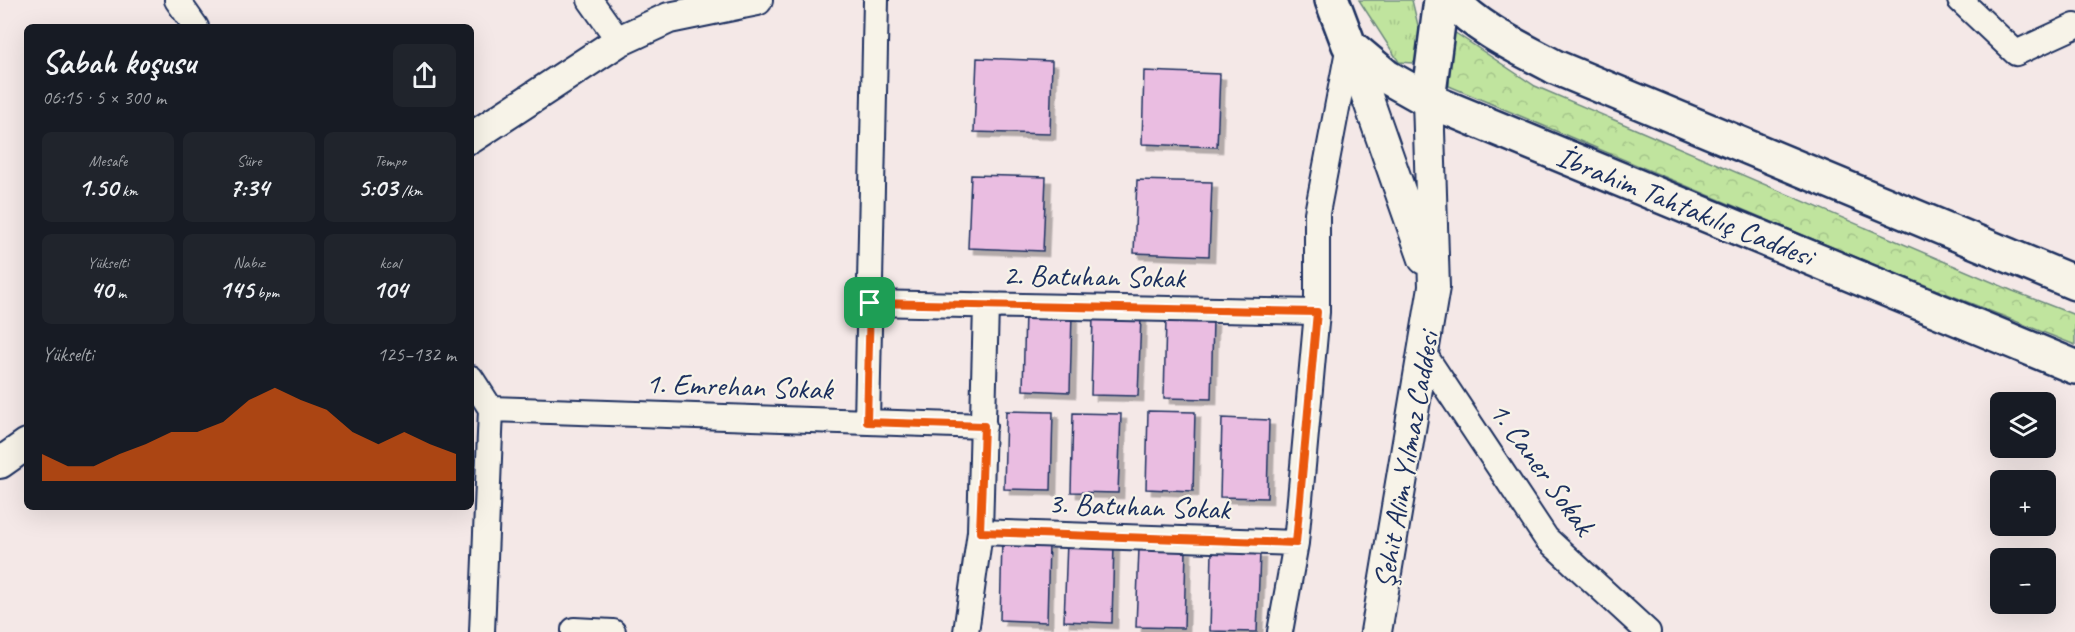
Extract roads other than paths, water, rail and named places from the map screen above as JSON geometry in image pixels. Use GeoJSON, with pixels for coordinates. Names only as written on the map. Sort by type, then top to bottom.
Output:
{"type":"FeatureCollection","features":[{"type":"Feature","properties":{"kind":"main road","name":"İbrahim Tahtakılıç Caddesi"},"geometry":{"type":"LineString","coordinates":[[1332,0],[1349,45],[1387,77],[1428,100],[2075,366]]}},
{"type":"Feature","properties":{"kind":"main road"},"geometry":{"type":"LineString","coordinates":[[1428,100],[1442,0]]}},
{"type":"Feature","properties":{"kind":"main road"},"geometry":{"type":"LineString","coordinates":[[1452,0],[1463,12],[1512,44],[1555,67],[2075,283]]}},
{"type":"Feature","properties":{"kind":"street"},"geometry":{"type":"LineString","coordinates":[[177,0],[194,24]]}},
{"type":"Feature","properties":{"kind":"street"},"geometry":{"type":"LineString","coordinates":[[590,0],[619,41]]}},
{"type":"Feature","properties":{"kind":"street"},"geometry":{"type":"LineString","coordinates":[[474,136],[619,41],[669,18],[757,0]]}},
{"type":"Feature","properties":{"kind":"street"},"geometry":{"type":"LineString","coordinates":[[867,422],[876,0]]}},
{"type":"Feature","properties":{"kind":"street"},"geometry":{"type":"LineString","coordinates":[[1960,0],[2016,53],[2075,26]]}},
{"type":"Feature","properties":{"kind":"street"},"geometry":{"type":"LineString","coordinates":[[1349,45],[1434,287]]}},
{"type":"Feature","properties":{"kind":"street"},"geometry":{"type":"LineString","coordinates":[[1280,632],[1296,543],[1317,312],[1317,213],[1349,45]]}},
{"type":"Feature","properties":{"kind":"street","name":"Şehit Alim Yılmaz Caddesi"},"geometry":{"type":"LineString","coordinates":[[1376,632],[1434,287],[1428,100]]}},
{"type":"Feature","properties":{"kind":"street","name":"2. Batuhan Sokak"},"geometry":{"type":"LineString","coordinates":[[870,303],[1317,312]]}},
{"type":"Feature","properties":{"kind":"street"},"geometry":{"type":"LineString","coordinates":[[966,632],[980,532],[986,306]]}},
{"type":"Feature","properties":{"kind":"street","name":"1. Caner Sokak"},"geometry":{"type":"LineString","coordinates":[[1424,354],[1546,538],[1648,632]]}},
{"type":"Feature","properties":{"kind":"street"},"geometry":{"type":"LineString","coordinates":[[474,383],[491,409],[482,632]]}},
{"type":"Feature","properties":{"kind":"street","name":"1. Emrehan Sokak"},"geometry":{"type":"LineString","coordinates":[[491,409],[984,426]]}},
{"type":"Feature","properties":{"kind":"street"},"geometry":{"type":"LineString","coordinates":[[0,464],[24,446]]}},
{"type":"Feature","properties":{"kind":"street","name":"3. Batuhan Sokak"},"geometry":{"type":"LineString","coordinates":[[980,532],[1296,543]]}},
{"type":"Feature","properties":{"kind":"street"},"geometry":{"type":"LineString","coordinates":[[574,631],[613,632]]}}]}
